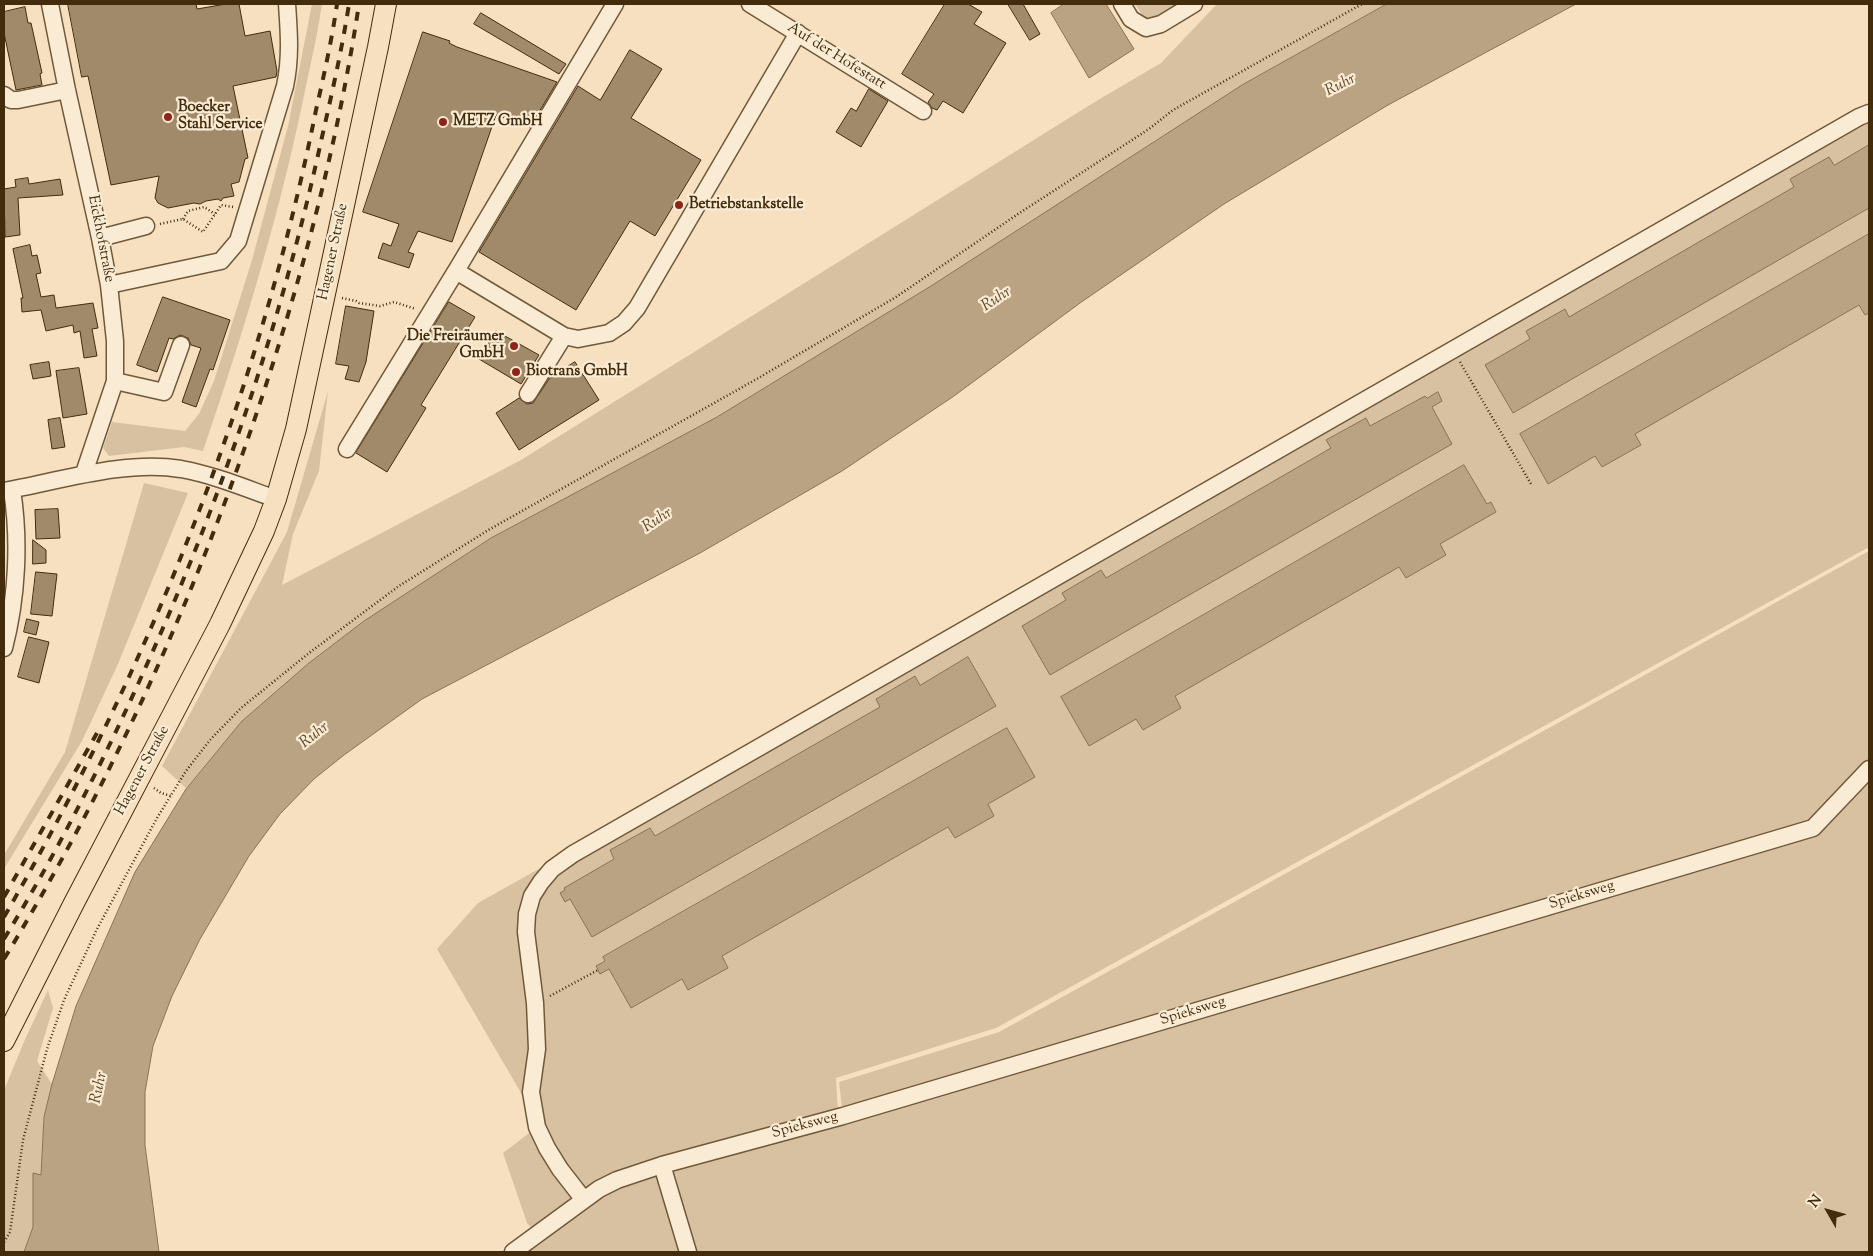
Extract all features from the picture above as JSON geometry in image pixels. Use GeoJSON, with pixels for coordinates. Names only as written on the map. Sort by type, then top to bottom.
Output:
{"type":"FeatureCollection","features":[{"type":"Feature","properties":{"kind":"main road","name":"Hagener Straße"},"geometry":{"type":"LineString","coordinates":[[4,1041],[78,894],[220,624],[264,532],[276,499],[296,429],[386,4]]}},
{"type":"Feature","properties":{"kind":"street","name":"Eickhofstraße"},"geometry":{"type":"LineString","coordinates":[[50,4],[100,238],[109,285],[115,341],[115,381],[84,473]]}},
{"type":"Feature","properties":{"kind":"street"},"geometry":{"type":"LineString","coordinates":[[109,285],[221,262],[238,240],[285,86],[289,66],[287,4]]}},
{"type":"Feature","properties":{"kind":"street"},"geometry":{"type":"LineString","coordinates":[[347,448],[615,4]]}},
{"type":"Feature","properties":{"kind":"street","name":"Auf der Hofestatt"},"geometry":{"type":"LineString","coordinates":[[750,4],[923,111]]}},
{"type":"Feature","properties":{"kind":"street"},"geometry":{"type":"LineString","coordinates":[[1122,4],[1131,19],[1146,28],[1161,24],[1194,4]]}},
{"type":"Feature","properties":{"kind":"street"},"geometry":{"type":"LineString","coordinates":[[456,270],[564,336],[578,339],[609,333],[624,323],[637,308],[798,33]]}},
{"type":"Feature","properties":{"kind":"street"},"geometry":{"type":"LineString","coordinates":[[4,95],[11,100],[18,100],[67,90]]}},
{"type":"Feature","properties":{"kind":"street"},"geometry":{"type":"LineString","coordinates":[[584,1200],[560,1169],[547,1148],[537,1127],[531,1092],[537,1050],[535,1003],[526,932],[527,914],[532,896],[552,869],[573,854],[1453,349],[1869,113]]}},
{"type":"Feature","properties":{"kind":"street"},"geometry":{"type":"LineString","coordinates":[[100,238],[146,226]]}},
{"type":"Feature","properties":{"kind":"street"},"geometry":{"type":"LineString","coordinates":[[528,394],[564,336]]}},
{"type":"Feature","properties":{"kind":"street"},"geometry":{"type":"LineString","coordinates":[[115,381],[164,392],[181,345]]}},
{"type":"Feature","properties":{"kind":"street"},"geometry":{"type":"LineString","coordinates":[[4,648],[14,586],[17,547],[16,516],[8,490],[84,473],[155,467],[182,470],[220,479],[276,499]]}},
{"type":"Feature","properties":{"kind":"street","name":"Spieksweg"},"geometry":{"type":"LineString","coordinates":[[513,1252],[599,1189],[617,1180],[662,1165],[844,1116],[1813,828],[1869,769]]}},
{"type":"Feature","properties":{"kind":"street"},"geometry":{"type":"LineString","coordinates":[[662,1165],[688,1252]]}},
{"type":"Feature","properties":{"kind":"path"},"geometry":{"type":"LineString","coordinates":[[4,1242],[10,1232],[24,1140],[47,1049],[64,1000],[97,929],[157,818],[186,771],[210,740],[242,708],[309,652],[420,573],[490,529],[896,297],[1018,214],[1149,129],[1173,110],[1362,4]]}},
{"type":"Feature","properties":{"kind":"path"},"geometry":{"type":"LineString","coordinates":[[146,226],[183,219],[203,232],[221,205],[247,210]]}},
{"type":"Feature","properties":{"kind":"path"},"geometry":{"type":"LineString","coordinates":[[183,219],[188,211],[204,207],[215,214]]}},
{"type":"Feature","properties":{"kind":"path"},"geometry":{"type":"LineString","coordinates":[[345,298],[359,303],[380,306],[394,302],[429,314]]}},
{"type":"Feature","properties":{"kind":"path"},"geometry":{"type":"LineString","coordinates":[[1453,349],[1531,484]]}},
{"type":"Feature","properties":{"kind":"path"},"geometry":{"type":"LineString","coordinates":[[535,1003],[556,994],[598,970]]}},
{"type":"Feature","properties":{"kind":"shaded area"},"geometry":{"type":"Polygon","coordinates":[[[312,4],[322,4],[285,178],[247,315],[203,451],[184,447],[109,456],[103,448],[112,422],[185,431],[199,414],[214,381],[252,260],[288,126],[312,4]]]}},
{"type":"Feature","properties":{"kind":"shaded area"},"geometry":{"type":"Polygon","coordinates":[[[1135,4],[1182,4],[1147,22],[1135,4]]]}},
{"type":"Feature","properties":{"kind":"shaded area"},"geometry":{"type":"Polygon","coordinates":[[[1217,4],[1387,4],[1242,85],[931,286],[717,417],[491,538],[364,621],[309,663],[242,721],[186,788],[162,766],[287,532],[328,391],[319,471],[293,534],[282,585],[521,460],[1093,103],[1161,63],[1217,4]]]}},
{"type":"Feature","properties":{"kind":"shaded area"},"geometry":{"type":"Polygon","coordinates":[[[1869,105],[1869,547],[996,1028],[836,1078],[838,1113],[586,1192],[552,1146],[437,949],[478,903],[1445,360],[1869,105]]]}},
{"type":"Feature","properties":{"kind":"shaded area"},"geometry":{"type":"Polygon","coordinates":[[[144,483],[188,493],[118,664],[82,741],[4,869],[4,855],[65,752],[144,483]]]}},
{"type":"Feature","properties":{"kind":"shaded area"},"geometry":{"type":"Polygon","coordinates":[[[1869,551],[1869,1252],[519,1252],[539,1237],[527,1223],[503,1153],[537,1127],[584,1200],[599,1189],[843,1116],[839,1082],[999,1032],[1869,551]]]}},
{"type":"Feature","properties":{"kind":"shaded area"},"geometry":{"type":"Polygon","coordinates":[[[48,990],[53,1008],[37,1061],[52,1084],[44,1117],[41,1176],[33,1173],[33,1227],[24,1252],[4,1252],[4,1090],[48,990]]]}},
{"type":"Feature","properties":{"kind":"water"},"geometry":{"type":"Polygon","coordinates":[[[1064,4],[1106,4],[1134,49],[1089,78],[1051,13],[1064,4]]]}},
{"type":"Feature","properties":{"kind":"water","name":"Ruhr"},"geometry":{"type":"Polygon","coordinates":[[[1387,4],[1576,4],[1388,105],[1224,204],[1080,303],[954,396],[842,471],[700,553],[422,699],[314,779],[280,814],[249,856],[200,939],[172,996],[153,1046],[145,1092],[145,1145],[159,1252],[24,1252],[33,1227],[33,1173],[41,1175],[44,1117],[76,1006],[135,872],[186,789],[242,721],[309,663],[364,621],[491,538],[717,417],[931,286],[1242,85],[1387,4]]]}},
{"type":"Feature","properties":{"kind":"water"},"geometry":{"type":"Polygon","coordinates":[[[1869,145],[1869,208],[1513,413],[1485,365],[1530,339],[1526,331],[1565,309],[1569,317],[1794,187],[1790,179],[1829,157],[1834,165],[1869,145]]]}},
{"type":"Feature","properties":{"kind":"water"},"geometry":{"type":"Polygon","coordinates":[[[1869,234],[1869,313],[1865,315],[1859,305],[1635,434],[1641,445],[1602,467],[1595,456],[1548,484],[1520,434],[1869,234]]]}},
{"type":"Feature","properties":{"kind":"water"},"geometry":{"type":"Polygon","coordinates":[[[1438,392],[1442,401],[1432,407],[1452,444],[1050,675],[1022,626],[1066,600],[1062,593],[1101,570],[1106,578],[1331,448],[1326,440],[1366,418],[1370,426],[1425,396],[1427,398],[1438,392]]]}},
{"type":"Feature","properties":{"kind":"water"},"geometry":{"type":"Polygon","coordinates":[[[1464,465],[1487,504],[1491,502],[1496,512],[1440,544],[1446,555],[1406,578],[1399,567],[1175,696],[1181,708],[1143,730],[1136,719],[1089,746],[1061,697],[1464,465]]]}},
{"type":"Feature","properties":{"kind":"water"},"geometry":{"type":"Polygon","coordinates":[[[968,657],[996,706],[592,937],[570,899],[565,902],[560,893],[565,890],[564,888],[614,859],[610,850],[650,828],[655,836],[880,707],[876,699],[915,676],[920,685],[968,657]]]}},
{"type":"Feature","properties":{"kind":"water"},"geometry":{"type":"Polygon","coordinates":[[[1007,728],[1035,777],[988,804],[994,816],[955,838],[948,827],[722,956],[728,968],[688,990],[682,979],[631,1008],[609,969],[600,974],[596,966],[605,961],[603,957],[1007,728]]]}},
{"type":"Feature","properties":{"kind":"building"},"geometry":{"type":"Polygon","coordinates":[[[68,4],[196,4],[197,9],[226,4],[239,4],[245,36],[270,31],[277,71],[276,77],[233,86],[248,158],[245,159],[239,182],[231,184],[234,196],[223,198],[221,201],[218,199],[200,204],[194,203],[168,208],[158,203],[155,198],[159,176],[111,185],[88,76],[82,77],[68,4]]]}},
{"type":"Feature","properties":{"kind":"building"},"geometry":{"type":"Polygon","coordinates":[[[945,4],[968,4],[982,12],[974,24],[1006,43],[963,113],[943,101],[937,110],[932,108],[928,102],[934,94],[902,74],[945,4]]]}},
{"type":"Feature","properties":{"kind":"building"},"geometry":{"type":"Polygon","coordinates":[[[1008,4],[1023,4],[1040,34],[1030,40],[1008,4]]]}},
{"type":"Feature","properties":{"kind":"building"},"geometry":{"type":"Polygon","coordinates":[[[25,7],[28,23],[31,23],[42,73],[40,74],[42,85],[16,90],[4,33],[4,12],[25,7]]]}},
{"type":"Feature","properties":{"kind":"building"},"geometry":{"type":"Polygon","coordinates":[[[481,13],[566,64],[559,74],[474,24],[481,13]]]}},
{"type":"Feature","properties":{"kind":"building","name":"METZ GmbH"},"geometry":{"type":"Polygon","coordinates":[[[423,32],[450,41],[449,43],[457,47],[557,82],[530,127],[496,115],[452,242],[418,231],[408,252],[414,254],[409,268],[378,258],[383,243],[391,246],[399,224],[363,212],[423,32]]]}},
{"type":"Feature","properties":{"kind":"building"},"geometry":{"type":"Polygon","coordinates":[[[630,50],[662,69],[631,118],[701,160],[655,236],[630,221],[576,310],[479,252],[578,86],[600,100],[630,50]]]}},
{"type":"Feature","properties":{"kind":"building"},"geometry":{"type":"Polygon","coordinates":[[[869,89],[888,101],[861,147],[836,132],[851,108],[856,111],[869,89]]]}},
{"type":"Feature","properties":{"kind":"building"},"geometry":{"type":"Polygon","coordinates":[[[28,178],[29,184],[60,179],[63,195],[18,198],[20,235],[5,237],[4,189],[16,187],[15,180],[28,178]]]}},
{"type":"Feature","properties":{"kind":"building"},"geometry":{"type":"Polygon","coordinates":[[[30,245],[32,256],[37,255],[41,273],[36,274],[41,297],[54,295],[56,308],[93,303],[98,328],[92,329],[97,356],[84,358],[80,331],[74,333],[73,325],[46,331],[41,310],[22,312],[21,298],[23,298],[13,249],[30,245]]]}},
{"type":"Feature","properties":{"kind":"building"},"geometry":{"type":"Polygon","coordinates":[[[163,297],[230,320],[213,370],[210,369],[196,407],[182,402],[201,348],[191,345],[188,338],[180,335],[173,339],[169,338],[157,372],[137,365],[163,297]]]}},
{"type":"Feature","properties":{"kind":"building"},"geometry":{"type":"Polygon","coordinates":[[[449,302],[475,317],[421,405],[426,408],[387,472],[356,453],[449,302]]]}},
{"type":"Feature","properties":{"kind":"building"},"geometry":{"type":"Polygon","coordinates":[[[346,306],[374,311],[366,362],[359,382],[345,379],[349,366],[336,364],[346,306]]]}},
{"type":"Feature","properties":{"kind":"building"},"geometry":{"type":"Polygon","coordinates":[[[496,331],[539,355],[521,384],[479,359],[496,331]]]}},
{"type":"Feature","properties":{"kind":"building"},"geometry":{"type":"Polygon","coordinates":[[[49,362],[51,376],[33,379],[30,365],[49,362]]]}},
{"type":"Feature","properties":{"kind":"building"},"geometry":{"type":"Polygon","coordinates":[[[575,362],[599,400],[519,450],[496,413],[519,398],[527,404],[533,403],[549,379],[575,362]]]}},
{"type":"Feature","properties":{"kind":"building"},"geometry":{"type":"Polygon","coordinates":[[[79,368],[87,414],[63,418],[56,371],[79,368]]]}},
{"type":"Feature","properties":{"kind":"building"},"geometry":{"type":"Polygon","coordinates":[[[60,418],[65,447],[52,449],[48,420],[60,418]]]}},
{"type":"Feature","properties":{"kind":"building"},"geometry":{"type":"Polygon","coordinates":[[[58,509],[60,538],[36,539],[35,510],[58,509]]]}},
{"type":"Feature","properties":{"kind":"building"},"geometry":{"type":"Polygon","coordinates":[[[33,540],[46,550],[46,563],[33,564],[33,540]]]}},
{"type":"Feature","properties":{"kind":"building"},"geometry":{"type":"Polygon","coordinates":[[[36,572],[57,574],[52,616],[31,614],[36,572]]]}},
{"type":"Feature","properties":{"kind":"building"},"geometry":{"type":"Polygon","coordinates":[[[27,619],[39,622],[36,635],[24,632],[27,619]]]}},
{"type":"Feature","properties":{"kind":"building"},"geometry":{"type":"Polygon","coordinates":[[[29,637],[49,642],[39,683],[18,677],[29,637]]]}},
{"type":"Feature","properties":{"kind":"railway"},"geometry":{"type":"LineString","coordinates":[[4,917],[57,822],[106,726],[151,627],[193,527],[230,425],[264,321],[292,216],[325,70],[337,4]]}},
{"type":"Feature","properties":{"kind":"railway"},"geometry":{"type":"LineString","coordinates":[[4,939],[70,823],[130,702],[166,621],[214,502],[256,382],[292,261],[308,199],[349,4]]}},
{"type":"Feature","properties":{"kind":"railway"},"geometry":{"type":"LineString","coordinates":[[4,959],[81,824],[150,684],[181,613],[238,468],[263,394],[307,250],[331,152],[359,4]]}},
{"type":"Feature","properties":{"kind":"railway"},"geometry":{"type":"LineString","coordinates":[[4,897],[97,733]]}},
{"type":"Feature","properties":{"kind":"place","name":"Boecker Stahl Service"},"geometry":{"type":"Point","coordinates":[168,117]}},
{"type":"Feature","properties":{"kind":"place","name":"METZ GmbH"},"geometry":{"type":"Point","coordinates":[443,122]}},
{"type":"Feature","properties":{"kind":"place","name":"Betriebstankstelle"},"geometry":{"type":"Point","coordinates":[679,205]}},
{"type":"Feature","properties":{"kind":"place","name":"Die Freiräumer GmbH"},"geometry":{"type":"Point","coordinates":[514,346]}},
{"type":"Feature","properties":{"kind":"place","name":"Biotrans GmbH"},"geometry":{"type":"Point","coordinates":[516,372]}}]}
